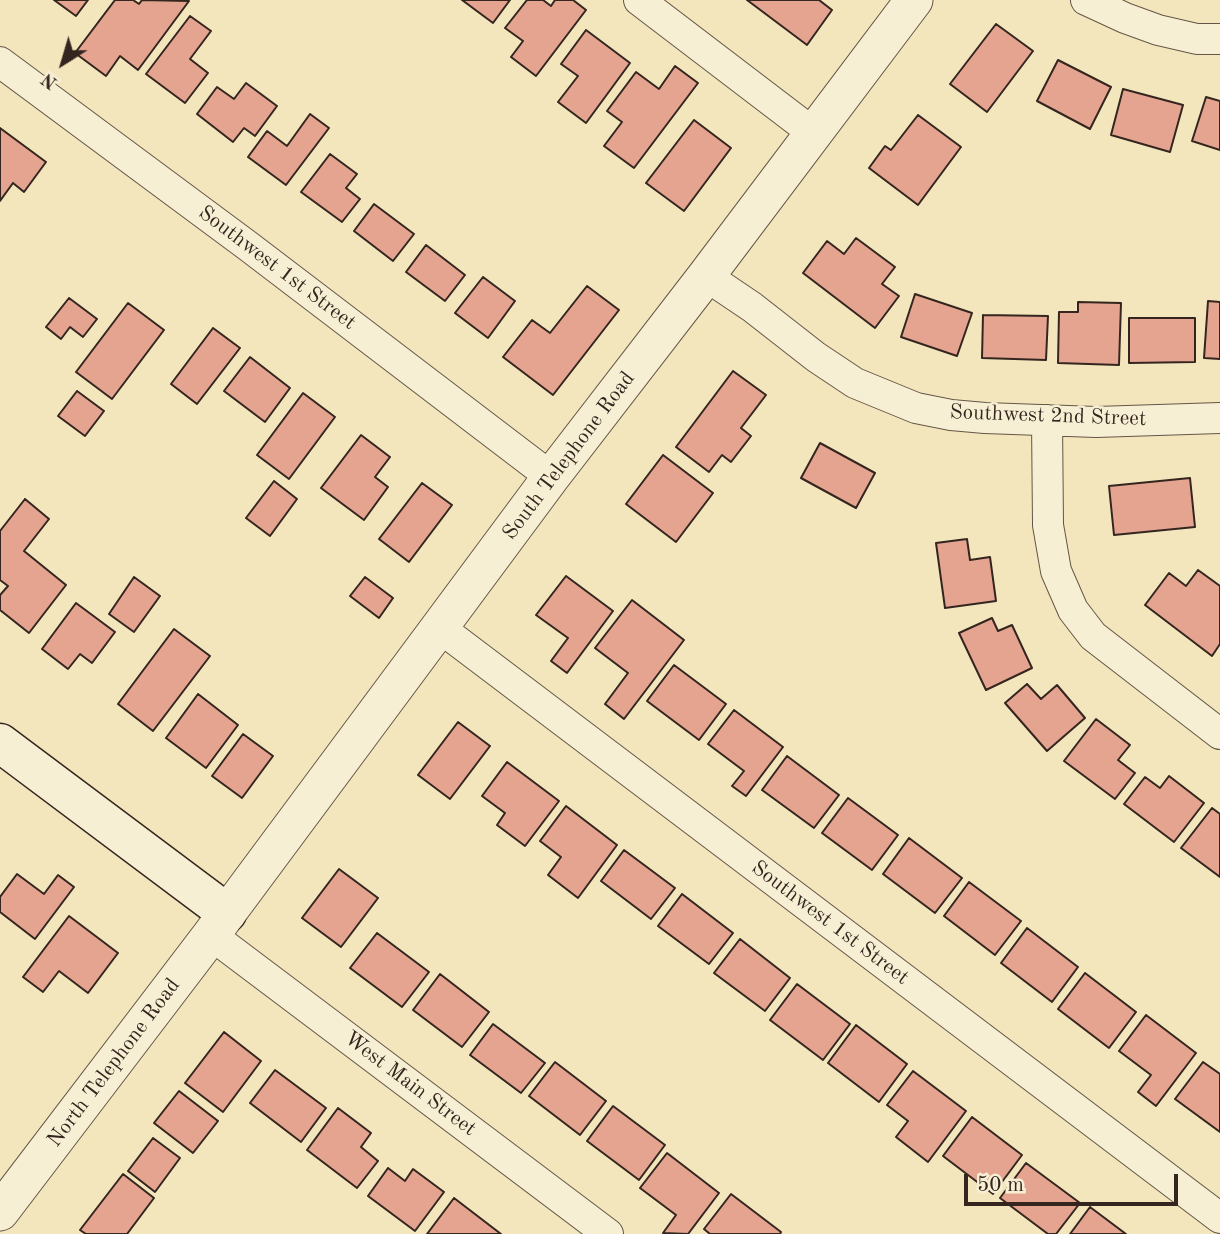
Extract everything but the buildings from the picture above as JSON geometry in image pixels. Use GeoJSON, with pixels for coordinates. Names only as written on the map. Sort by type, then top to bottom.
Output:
{"type":"FeatureCollection","features":[{"type":"Feature","properties":{"kind":"main road","name":"West Main Street"},"geometry":{"type":"LineString","coordinates":[[0,743],[219,924]]}},
{"type":"Feature","properties":{"kind":"street"},"geometry":{"type":"LineString","coordinates":[[639,0],[812,132]]}},
{"type":"Feature","properties":{"kind":"street","name":"South Telephone Road"},"geometry":{"type":"LineString","coordinates":[[219,924],[551,477],[914,0]]}},
{"type":"Feature","properties":{"kind":"street"},"geometry":{"type":"LineString","coordinates":[[1086,0],[1158,30],[1197,39],[1220,39]]}},
{"type":"Feature","properties":{"kind":"street","name":"Southwest 1st Street"},"geometry":{"type":"LineString","coordinates":[[0,62],[248,246],[551,477]]}},
{"type":"Feature","properties":{"kind":"street","name":"Southwest 2nd Street"},"geometry":{"type":"LineString","coordinates":[[706,276],[855,383],[916,408],[951,415],[1096,422],[1220,418]]}},
{"type":"Feature","properties":{"kind":"street"},"geometry":{"type":"LineString","coordinates":[[1047,420],[1048,525],[1056,571],[1073,610],[1102,644],[1220,734]]}},
{"type":"Feature","properties":{"kind":"street","name":"Southwest 1st Street"},"geometry":{"type":"LineString","coordinates":[[440,628],[1220,1218]]}},
{"type":"Feature","properties":{"kind":"street","name":"North Telephone Road"},"geometry":{"type":"LineString","coordinates":[[0,1212],[219,924]]}},
{"type":"Feature","properties":{"kind":"street","name":"West Main Street"},"geometry":{"type":"LineString","coordinates":[[219,924],[608,1234]]}}]}
